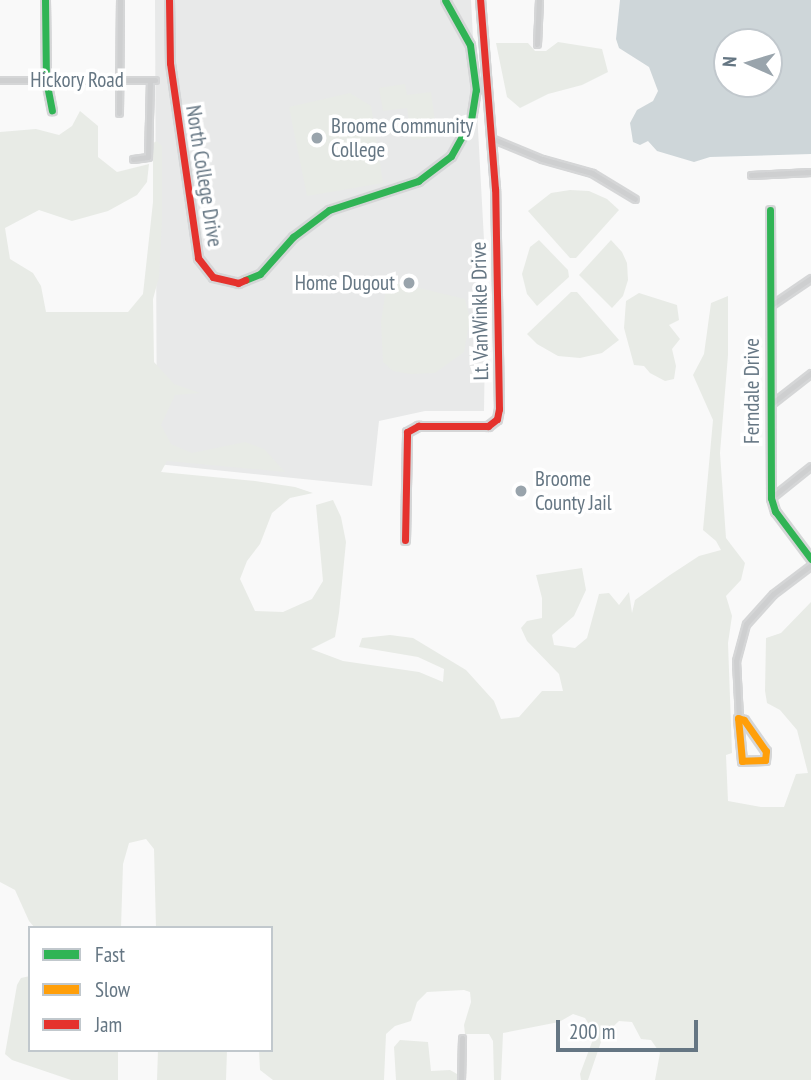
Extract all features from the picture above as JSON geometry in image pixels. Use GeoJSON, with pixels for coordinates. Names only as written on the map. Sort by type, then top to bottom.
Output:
{"type":"FeatureCollection","features":[{"type":"Feature","properties":{"kind":"street"},"geometry":{"type":"LineString","coordinates":[[45,0],[46,80],[52,110]]}},
{"type":"Feature","properties":{"kind":"street"},"geometry":{"type":"LineString","coordinates":[[118,113],[120,0]]}},
{"type":"Feature","properties":{"kind":"street","name":"North College Drive"},"geometry":{"type":"LineString","coordinates":[[169,0],[170,63],[191,219],[201,265],[220,281],[246,282],[260,274],[306,226],[351,201],[407,186],[427,176],[451,156],[462,141],[474,106],[474,72],[465,32],[445,0]]}},
{"type":"Feature","properties":{"kind":"street","name":"Lt. VanWinkle Drive"},"geometry":{"type":"LineString","coordinates":[[405,540],[407,432],[418,426],[488,426],[497,419],[496,248],[480,0]]}},
{"type":"Feature","properties":{"kind":"street"},"geometry":{"type":"LineString","coordinates":[[537,44],[539,0]]}},
{"type":"Feature","properties":{"kind":"street","name":"Hickory Road"},"geometry":{"type":"LineString","coordinates":[[0,80],[153,80],[148,157],[133,159]]}},
{"type":"Feature","properties":{"kind":"street"},"geometry":{"type":"LineString","coordinates":[[491,138],[542,159],[592,173],[635,199]]}},
{"type":"Feature","properties":{"kind":"street"},"geometry":{"type":"LineString","coordinates":[[751,175],[811,172]]}},
{"type":"Feature","properties":{"kind":"street","name":"Ferndale Drive"},"geometry":{"type":"LineString","coordinates":[[770,210],[771,498],[775,511],[811,559]]}},
{"type":"Feature","properties":{"kind":"street"},"geometry":{"type":"LineString","coordinates":[[770,306],[811,278]]}},
{"type":"Feature","properties":{"kind":"street"},"geometry":{"type":"LineString","coordinates":[[770,405],[811,373]]}},
{"type":"Feature","properties":{"kind":"street"},"geometry":{"type":"LineString","coordinates":[[771,498],[811,466]]}},
{"type":"Feature","properties":{"kind":"street"},"geometry":{"type":"LineString","coordinates":[[739,718],[766,751],[765,760],[742,761],[736,727],[739,718],[736,661],[746,624],[773,594],[811,565]]}},
{"type":"Feature","properties":{"kind":"street"},"geometry":{"type":"LineString","coordinates":[[461,1080],[462,1038]]}},
{"type":"Feature","properties":{"kind":"shaded area","name":"Broome Community College"},"geometry":{"type":"Polygon","coordinates":[[[155,0],[471,0],[486,277],[484,411],[425,411],[379,421],[372,486],[157,464],[155,0]]]}},
{"type":"Feature","properties":{"kind":"shaded area"},"geometry":{"type":"Polygon","coordinates":[[[620,0],[811,0],[811,154],[710,157],[694,162],[657,151],[648,141],[640,145],[633,142],[630,123],[637,110],[653,101],[658,91],[649,67],[619,48],[616,39],[620,0]]]}},
{"type":"Feature","properties":{"kind":"shaded area"},"geometry":{"type":"Polygon","coordinates":[[[558,42],[602,49],[608,72],[582,85],[548,94],[520,108],[507,97],[496,43],[528,43],[535,51],[546,51],[558,42]]]}},
{"type":"Feature","properties":{"kind":"shaded area"},"geometry":{"type":"Polygon","coordinates":[[[405,84],[407,95],[431,92],[437,137],[412,140],[407,108],[383,111],[379,88],[405,84]]]}},
{"type":"Feature","properties":{"kind":"shaded area"},"geometry":{"type":"Polygon","coordinates":[[[350,93],[371,106],[383,183],[307,196],[289,107],[350,93]]]}},
{"type":"Feature","properties":{"kind":"shaded area"},"geometry":{"type":"Polygon","coordinates":[[[80,111],[98,126],[98,157],[117,172],[149,164],[147,182],[137,195],[108,211],[72,221],[39,210],[5,228],[10,259],[33,273],[41,286],[46,312],[128,312],[143,294],[153,202],[153,143],[157,141],[162,146],[159,277],[153,299],[154,362],[174,384],[200,393],[175,395],[161,425],[171,444],[192,453],[245,442],[264,449],[285,472],[167,461],[161,472],[255,481],[295,487],[313,493],[290,498],[272,513],[260,544],[247,561],[240,579],[255,611],[283,612],[312,599],[323,581],[316,505],[333,500],[341,517],[346,542],[339,613],[335,637],[311,649],[343,661],[419,672],[443,682],[444,669],[418,657],[359,647],[362,638],[390,635],[413,638],[466,670],[494,701],[501,719],[519,717],[542,691],[563,691],[559,674],[527,641],[521,628],[527,621],[542,618],[542,598],[536,575],[582,568],[586,590],[574,616],[552,635],[554,645],[575,648],[587,638],[599,594],[609,593],[619,605],[629,592],[632,613],[635,600],[670,575],[699,556],[721,550],[716,541],[703,530],[713,420],[693,375],[704,354],[711,303],[728,296],[728,355],[720,453],[726,538],[745,563],[741,580],[726,596],[732,616],[728,643],[732,753],[726,755],[728,801],[761,807],[784,807],[796,774],[808,773],[797,730],[780,710],[767,703],[765,691],[766,638],[781,633],[811,602],[811,1080],[655,1080],[660,1053],[651,1040],[641,1039],[632,1022],[619,1021],[603,1036],[588,1080],[581,1080],[580,1074],[595,1034],[585,1018],[573,1014],[559,1022],[503,1033],[501,1080],[494,1080],[493,1041],[489,1034],[465,1034],[464,1025],[471,1002],[470,992],[464,990],[427,992],[417,1002],[411,1021],[395,1026],[386,1034],[384,1080],[273,1080],[260,1070],[259,1052],[273,1052],[273,926],[156,926],[154,849],[146,839],[129,843],[123,864],[121,926],[33,926],[29,921],[15,890],[0,882],[0,132],[36,129],[59,135],[72,126],[80,111]]]}},
{"type":"Feature","properties":{"kind":"shaded area"},"geometry":{"type":"Polygon","coordinates":[[[589,191],[607,199],[619,210],[576,258],[570,258],[528,211],[551,193],[589,191]]]}},
{"type":"Feature","properties":{"kind":"shaded area"},"geometry":{"type":"Polygon","coordinates":[[[539,240],[568,270],[569,277],[537,306],[527,294],[522,274],[530,247],[539,240]]]}},
{"type":"Feature","properties":{"kind":"shaded area"},"geometry":{"type":"Polygon","coordinates":[[[611,240],[622,252],[627,263],[628,280],[623,296],[612,308],[579,275],[611,240]]]}},
{"type":"Feature","properties":{"kind":"shaded area"},"geometry":{"type":"Polygon","coordinates":[[[394,282],[465,299],[470,319],[464,352],[435,373],[410,374],[393,371],[383,362],[381,322],[386,289],[394,282]]]}},
{"type":"Feature","properties":{"kind":"shaded area"},"geometry":{"type":"Polygon","coordinates":[[[571,292],[577,292],[619,340],[602,353],[580,358],[558,356],[537,344],[527,334],[571,292]]]}},
{"type":"Feature","properties":{"kind":"shaded area"},"geometry":{"type":"Polygon","coordinates":[[[639,293],[677,305],[679,320],[669,325],[680,339],[672,349],[676,366],[674,379],[665,381],[650,373],[644,366],[634,365],[624,328],[626,301],[639,293]]]}},
{"type":"Feature","properties":{"kind":"shaded area"},"geometry":{"type":"Polygon","coordinates":[[[28,976],[28,1052],[118,1052],[118,1080],[71,1080],[12,1060],[5,1054],[17,985],[21,978],[28,976]]]}},
{"type":"Feature","properties":{"kind":"shaded area"},"geometry":{"type":"Polygon","coordinates":[[[400,1040],[428,1042],[431,1071],[450,1070],[457,1074],[457,1080],[396,1080],[394,1047],[400,1040]]]}},
{"type":"Feature","properties":{"kind":"shaded area"},"geometry":{"type":"Polygon","coordinates":[[[158,1052],[227,1052],[226,1080],[157,1080],[158,1052]]]}},
{"type":"Feature","properties":{"kind":"traffic: fast"},"geometry":{"type":"LineString","coordinates":[[45,0],[46,80],[52,110]]}},
{"type":"Feature","properties":{"kind":"traffic: fast"},"geometry":{"type":"LineString","coordinates":[[245,280],[260,274],[293,237],[329,210],[418,181],[451,156],[471,120],[476,90],[470,45],[445,0]]}},
{"type":"Feature","properties":{"kind":"traffic: fast"},"geometry":{"type":"LineString","coordinates":[[770,210],[771,498],[775,511],[811,559]]}},
{"type":"Feature","properties":{"kind":"traffic: slow"},"geometry":{"type":"LineString","coordinates":[[738,718],[744,720],[766,751],[765,760],[742,761],[738,718]]}},
{"type":"Feature","properties":{"kind":"traffic: jam"},"geometry":{"type":"LineString","coordinates":[[169,0],[170,63],[198,258],[213,277],[238,283],[245,280]]}},
{"type":"Feature","properties":{"kind":"traffic: jam"},"geometry":{"type":"LineString","coordinates":[[405,540],[407,432],[418,426],[488,426],[497,419],[499,409],[495,189],[480,0]]}},
{"type":"Feature","properties":{"kind":"place","name":"Broome Community College"},"geometry":{"type":"Point","coordinates":[317,138]}},
{"type":"Feature","properties":{"kind":"place","name":"Home Dugout"},"geometry":{"type":"Point","coordinates":[409,283]}},
{"type":"Feature","properties":{"kind":"place","name":"Broome County Jail"},"geometry":{"type":"Point","coordinates":[521,491]}}]}
